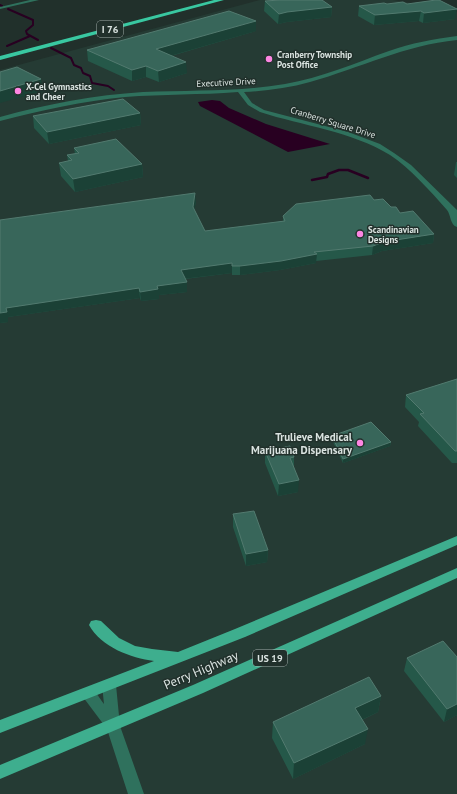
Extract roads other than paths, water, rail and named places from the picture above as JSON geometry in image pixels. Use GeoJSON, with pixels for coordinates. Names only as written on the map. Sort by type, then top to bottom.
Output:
{"type":"FeatureCollection","features":[{"type":"Feature","properties":{"kind":"highway","name":"I 76"},"geometry":{"type":"LineString","coordinates":[[0,53],[205,0]]}},
{"type":"Feature","properties":{"kind":"highway","name":"I 76"},"geometry":{"type":"LineString","coordinates":[[0,58],[220,0]]}},
{"type":"Feature","properties":{"kind":"main road","name":"Perry Highway"},"geometry":{"type":"LineString","coordinates":[[0,727],[293,611],[457,540]]}},
{"type":"Feature","properties":{"kind":"main road","name":"Perry Highway"},"geometry":{"type":"LineString","coordinates":[[0,772],[113,726],[457,574]]}},
{"type":"Feature","properties":{"kind":"main road"},"geometry":{"type":"LineString","coordinates":[[96,625],[109,638],[133,652],[148,655],[180,657]]}},
{"type":"Feature","properties":{"kind":"street"},"geometry":{"type":"LineString","coordinates":[[0,8],[37,0]]}},
{"type":"Feature","properties":{"kind":"street","name":"Executive Drive"},"geometry":{"type":"LineString","coordinates":[[0,119],[43,108],[102,98],[240,91],[284,86],[310,81],[395,49],[457,37]]}},
{"type":"Feature","properties":{"kind":"street","name":"Cranberry Square Drive"},"geometry":{"type":"LineString","coordinates":[[240,91],[250,104],[262,111],[347,135],[385,150],[409,167],[455,212],[457,225]]}},
{"type":"Feature","properties":{"kind":"street"},"geometry":{"type":"LineString","coordinates":[[109,685],[113,726],[136,794]]}},
{"type":"Feature","properties":{"kind":"street"},"geometry":{"type":"LineString","coordinates":[[87,693],[113,726]]}},
{"type":"Feature","properties":{"kind":"waterway"},"geometry":{"type":"LineString","coordinates":[[8,9],[33,20],[33,25],[26,31],[27,34],[38,40]]}},
{"type":"Feature","properties":{"kind":"waterway"},"geometry":{"type":"LineString","coordinates":[[7,46],[30,36]]}},
{"type":"Feature","properties":{"kind":"waterway"},"geometry":{"type":"LineString","coordinates":[[51,48],[71,58],[74,65],[81,68],[83,73],[90,76],[92,83],[108,86],[114,90]]}},
{"type":"Feature","properties":{"kind":"waterway"},"geometry":{"type":"LineString","coordinates":[[312,180],[327,177],[328,174],[339,170],[348,170],[368,178]]}},
{"type":"Feature","properties":{"kind":"place","name":"Cranberry Township Post Office"},"geometry":{"type":"Point","coordinates":[269,59]}},
{"type":"Feature","properties":{"kind":"place","name":"X-Cel Gymnastics and Cheer"},"geometry":{"type":"Point","coordinates":[18,91]}},
{"type":"Feature","properties":{"kind":"place","name":"Scandinavian Designs"},"geometry":{"type":"Point","coordinates":[360,234]}},
{"type":"Feature","properties":{"kind":"place","name":"Trulieve Medical Marijuana Dispensary"},"geometry":{"type":"Point","coordinates":[360,443]}}]}
